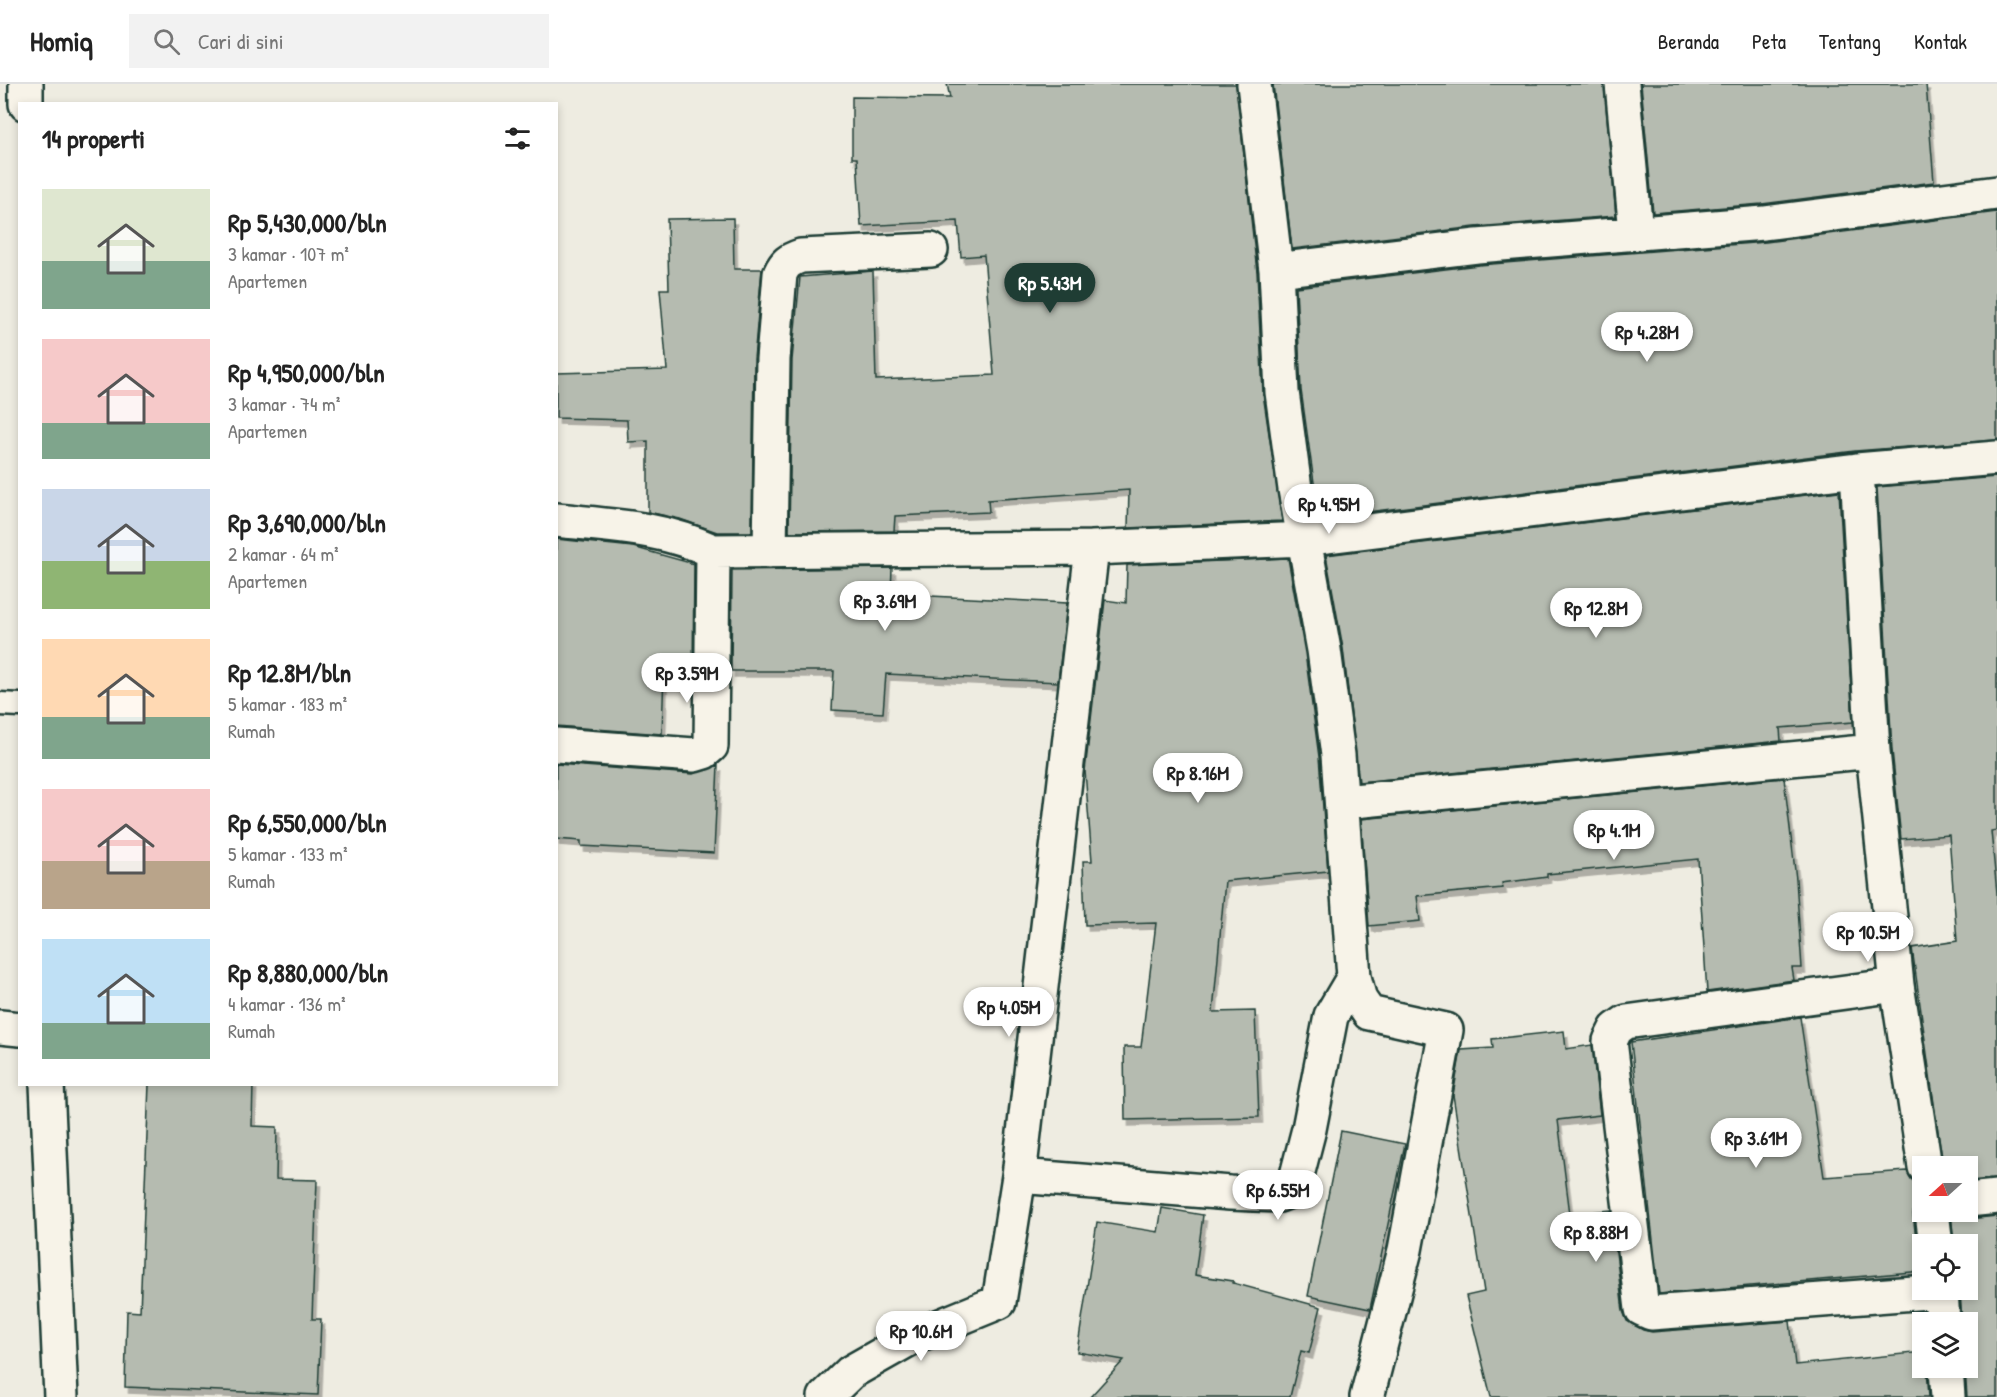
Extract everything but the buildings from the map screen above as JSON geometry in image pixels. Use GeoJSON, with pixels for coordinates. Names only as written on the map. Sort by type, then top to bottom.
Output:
{"type":"FeatureCollection","features":[{"type":"Feature","properties":{"kind":"street"},"geometry":{"type":"LineString","coordinates":[[26,84],[26,102]]}},
{"type":"Feature","properties":{"kind":"street"},"geometry":{"type":"LineString","coordinates":[[1254,84],[1276,270],[1282,392],[1304,539],[1324,650],[1343,802],[1354,977],[1360,1000],[1369,1014],[1446,1030],[1405,1250],[1367,1397]]}},
{"type":"Feature","properties":{"kind":"street"},"geometry":{"type":"LineString","coordinates":[[1622,84],[1636,232]]}},
{"type":"Feature","properties":{"kind":"street"},"geometry":{"type":"LineString","coordinates":[[1276,270],[1477,246],[1764,223],[1997,193]]}},
{"type":"Feature","properties":{"kind":"street"},"geometry":{"type":"LineString","coordinates":[[770,551],[773,359],[780,274],[784,266],[801,256],[931,250]]}},
{"type":"Feature","properties":{"kind":"street"},"geometry":{"type":"LineString","coordinates":[[558,520],[650,530],[684,538],[713,551],[1092,548],[1304,539],[1857,470],[1997,458]]}},
{"type":"Feature","properties":{"kind":"street"},"geometry":{"type":"LineString","coordinates":[[1857,470],[1874,751],[1897,985],[1922,1156]]}},
{"type":"Feature","properties":{"kind":"street"},"geometry":{"type":"LineString","coordinates":[[825,1397],[851,1372],[911,1338],[999,1302],[1019,1176],[1092,548]]}},
{"type":"Feature","properties":{"kind":"street"},"geometry":{"type":"LineString","coordinates":[[558,745],[694,755],[704,752],[711,746],[713,551]]}},
{"type":"Feature","properties":{"kind":"street"},"geometry":{"type":"LineString","coordinates":[[1343,802],[1874,751]]}},
{"type":"Feature","properties":{"kind":"street"},"geometry":{"type":"LineString","coordinates":[[1019,1176],[1230,1193],[1279,1195],[1287,1192],[1295,1183],[1309,1129],[1330,1016],[1354,977]]}},
{"type":"Feature","properties":{"kind":"street"},"geometry":{"type":"LineString","coordinates":[[1897,985],[1626,1022],[1616,1029],[1610,1041],[1642,1309],[1651,1313],[1942,1302]]}},
{"type":"Feature","properties":{"kind":"street"},"geometry":{"type":"LineString","coordinates":[[0,1027],[18,1029]]}},
{"type":"Feature","properties":{"kind":"street"},"geometry":{"type":"LineString","coordinates":[[47,1086],[61,1397]]}},
{"type":"Feature","properties":{"kind":"street"},"geometry":{"type":"LineString","coordinates":[[1978,1199],[1997,1197]]}},
{"type":"Feature","properties":{"kind":"street"},"geometry":{"type":"LineString","coordinates":[[1947,1378],[1948,1397]]}},
{"type":"Feature","properties":{"kind":"lane"},"geometry":{"type":"LineString","coordinates":[[0,704],[18,705]]}}]}
